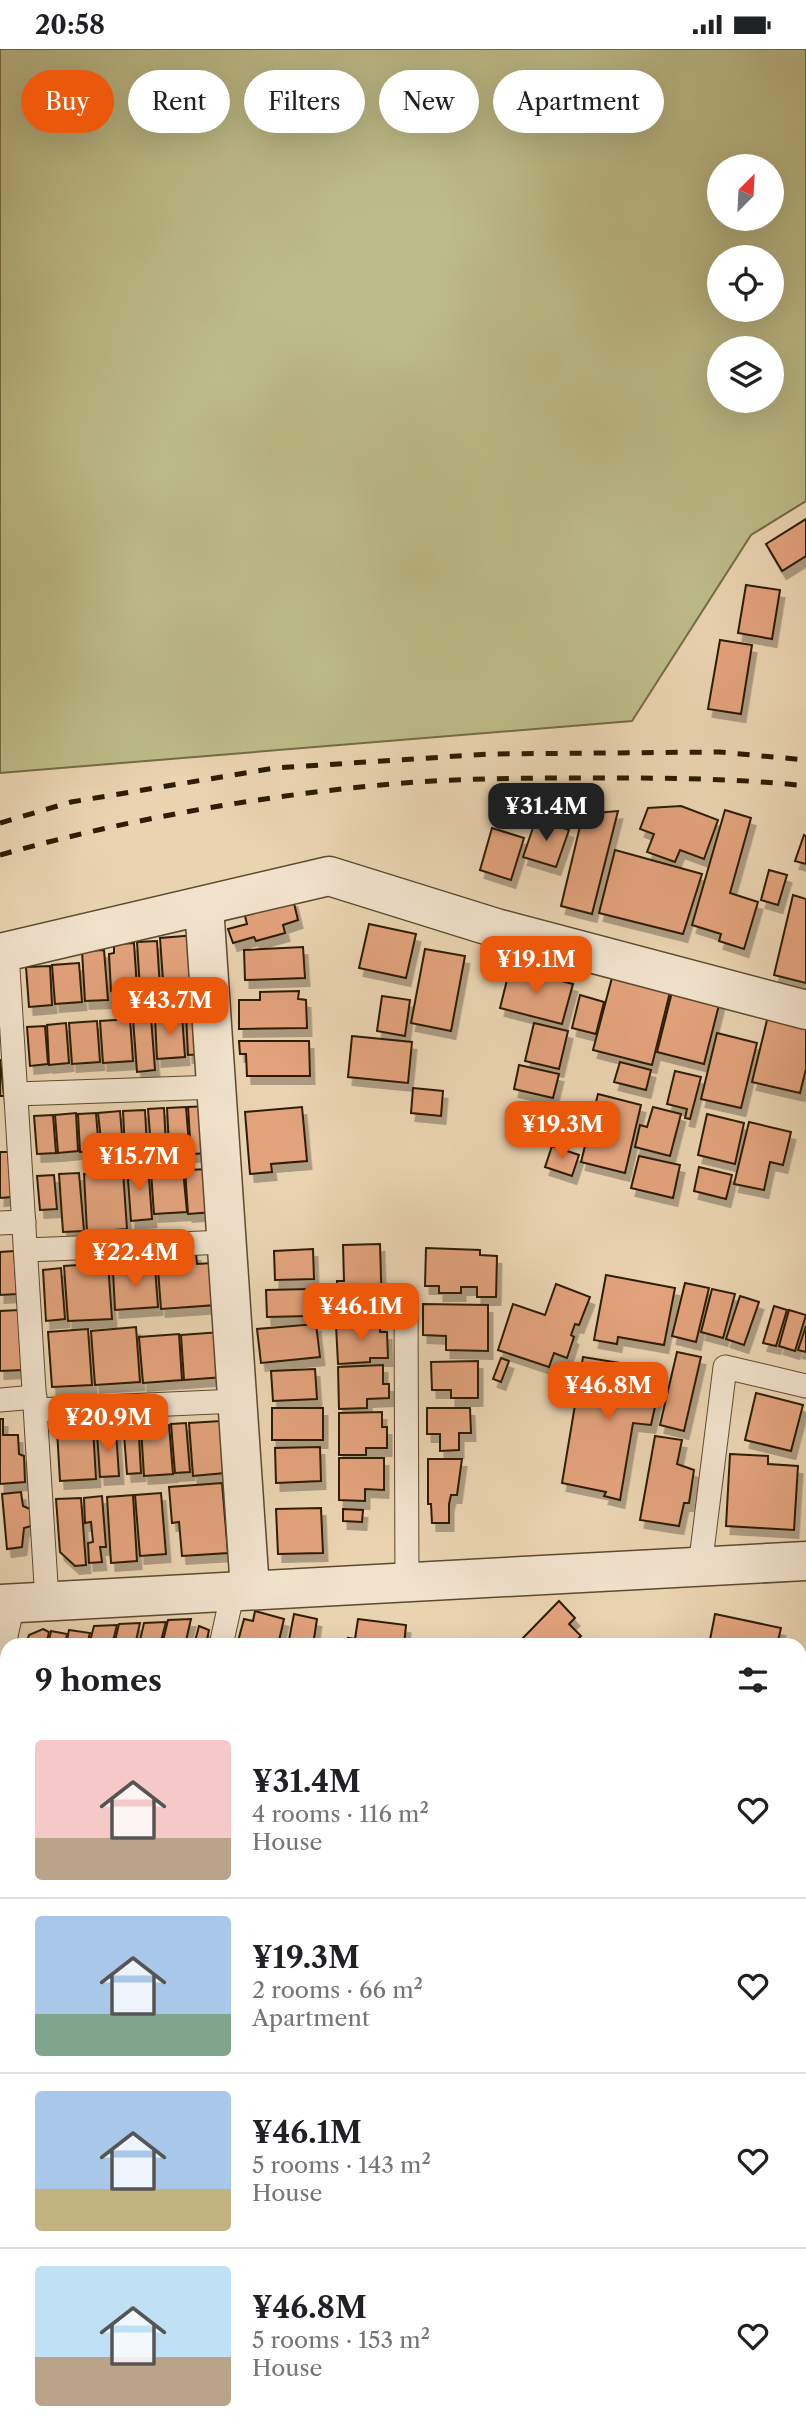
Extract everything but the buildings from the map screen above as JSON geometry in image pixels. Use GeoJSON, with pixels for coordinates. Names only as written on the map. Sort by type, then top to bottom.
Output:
{"type":"FeatureCollection","features":[{"type":"Feature","properties":{"kind":"street"},"geometry":{"type":"LineString","coordinates":[[4,953],[328,876],[496,928],[806,1010]]}},
{"type":"Feature","properties":{"kind":"street"},"geometry":{"type":"LineString","coordinates":[[204,906],[237,1401],[242,1591]]}},
{"type":"Feature","properties":{"kind":"street"},"geometry":{"type":"LineString","coordinates":[[20,1603],[806,1561]]}},
{"type":"Feature","properties":{"kind":"lane"},"geometry":{"type":"LineString","coordinates":[[4,953],[16,1094],[9,1133],[24,1222],[35,1403],[20,1603],[9,1638]]}},
{"type":"Feature","properties":{"kind":"lane"},"geometry":{"type":"LineString","coordinates":[[16,1094],[216,1087]]}},
{"type":"Feature","properties":{"kind":"lane"},"geometry":{"type":"LineString","coordinates":[[0,1223],[24,1222]]}},
{"type":"Feature","properties":{"kind":"lane"},"geometry":{"type":"LineString","coordinates":[[26,1251],[227,1242]]}},
{"type":"Feature","properties":{"kind":"lane"},"geometry":{"type":"LineString","coordinates":[[406,1300],[407,1583]]}},
{"type":"Feature","properties":{"kind":"lane"},"geometry":{"type":"LineString","coordinates":[[700,1567],[725,1367],[806,1386]]}},
{"type":"Feature","properties":{"kind":"lane"},"geometry":{"type":"LineString","coordinates":[[0,1399],[35,1403],[237,1401]]}},
{"type":"Feature","properties":{"kind":"lane"},"geometry":{"type":"LineString","coordinates":[[224,1638],[242,1591]]}},
{"type":"Feature","properties":{"kind":"shaded area"},"geometry":{"type":"Polygon","coordinates":[[[0,49],[806,49],[806,501],[751,535],[632,721],[0,773],[0,49]]]}},
{"type":"Feature","properties":{"kind":"railway"},"geometry":{"type":"LineString","coordinates":[[0,823],[71,802],[275,768],[490,754],[719,752],[806,760]]}},
{"type":"Feature","properties":{"kind":"railway"},"geometry":{"type":"LineString","coordinates":[[0,855],[189,811],[285,796],[408,783],[488,779],[647,778],[806,786]]}}]}
